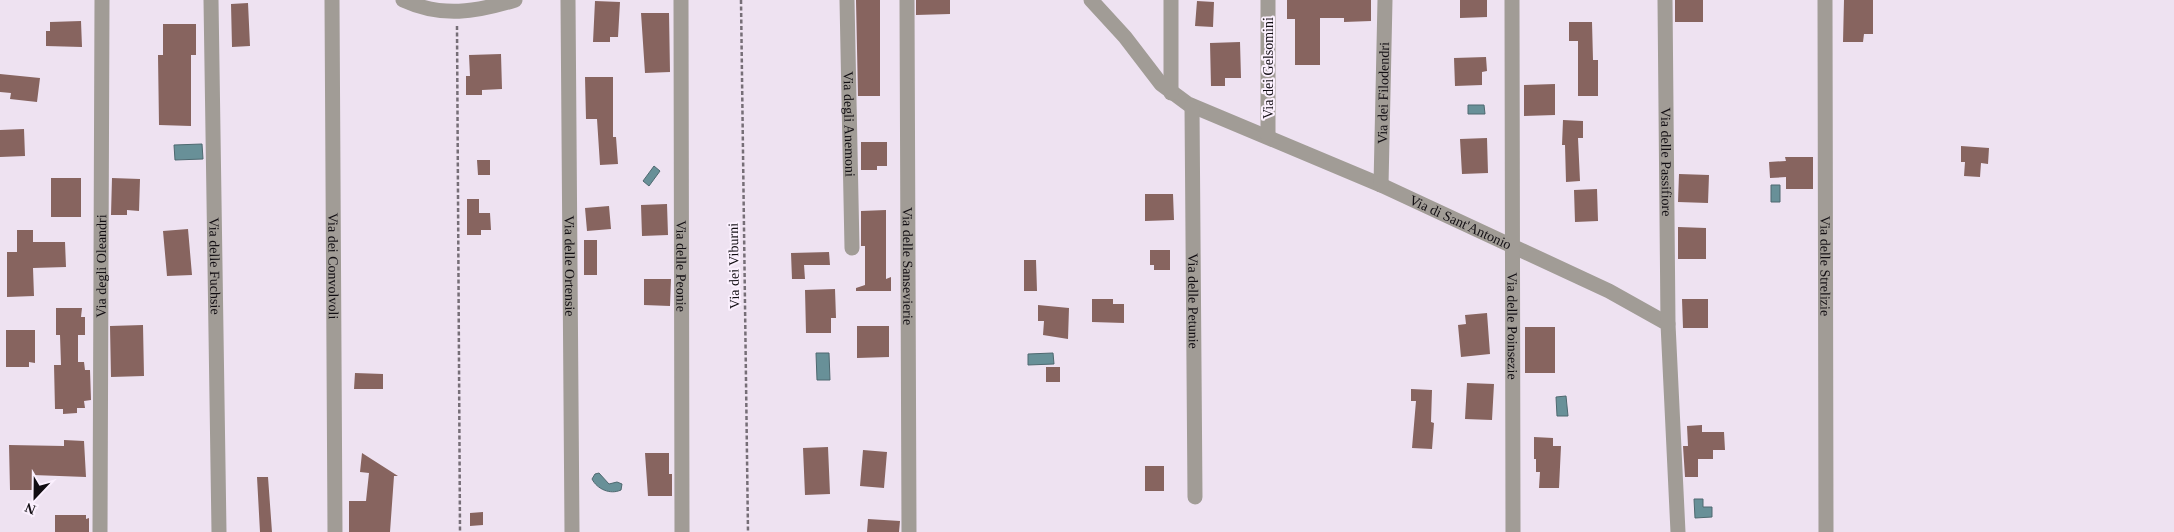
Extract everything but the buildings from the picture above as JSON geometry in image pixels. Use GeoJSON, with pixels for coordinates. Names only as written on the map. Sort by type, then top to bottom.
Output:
{"type":"FeatureCollection","features":[{"type":"Feature","properties":{"kind":"street","name":"Via degli Oleandri"},"geometry":{"type":"LineString","coordinates":[[100,532],[102,0]]}},
{"type":"Feature","properties":{"kind":"street","name":"Via delle Fuchsie"},"geometry":{"type":"LineString","coordinates":[[211,0],[219,532]]}},
{"type":"Feature","properties":{"kind":"street","name":"Via dei Convolvoli"},"geometry":{"type":"LineString","coordinates":[[332,0],[335,532]]}},
{"type":"Feature","properties":{"kind":"street"},"geometry":{"type":"LineString","coordinates":[[403,0],[425,8],[457,12],[476,11],[515,0]]}},
{"type":"Feature","properties":{"kind":"street","name":"Via delle Ortensie"},"geometry":{"type":"LineString","coordinates":[[568,0],[572,532]]}},
{"type":"Feature","properties":{"kind":"street","name":"Via delle Peonie"},"geometry":{"type":"LineString","coordinates":[[681,0],[682,532]]}},
{"type":"Feature","properties":{"kind":"street","name":"Via degli Anemoni"},"geometry":{"type":"LineString","coordinates":[[847,0],[852,248]]}},
{"type":"Feature","properties":{"kind":"street","name":"Via delle Sansevierie"},"geometry":{"type":"LineString","coordinates":[[907,0],[909,532]]}},
{"type":"Feature","properties":{"kind":"street","name":"Via di Sant'Antonio"},"geometry":{"type":"LineString","coordinates":[[1091,0],[1125,37],[1158,81],[1171,93],[1192,106],[1268,136],[1381,185],[1609,291],[1668,324]]}},
{"type":"Feature","properties":{"kind":"street"},"geometry":{"type":"LineString","coordinates":[[1171,0],[1171,93]]}},
{"type":"Feature","properties":{"kind":"street","name":"Via dei Gelsomini"},"geometry":{"type":"LineString","coordinates":[[1268,0],[1268,136]]}},
{"type":"Feature","properties":{"kind":"street","name":"Via dei Filodendri"},"geometry":{"type":"LineString","coordinates":[[1381,185],[1385,0]]}},
{"type":"Feature","properties":{"kind":"street","name":"Via delle Poinsezie"},"geometry":{"type":"LineString","coordinates":[[1512,0],[1514,532]]}},
{"type":"Feature","properties":{"kind":"street","name":"Via delle Passifiore"},"geometry":{"type":"LineString","coordinates":[[1665,0],[1668,324]]}},
{"type":"Feature","properties":{"kind":"street","name":"Via delle Strelizie"},"geometry":{"type":"LineString","coordinates":[[1825,0],[1826,532]]}},
{"type":"Feature","properties":{"kind":"street","name":"Via delle Petunie"},"geometry":{"type":"LineString","coordinates":[[1192,106],[1195,498]]}},
{"type":"Feature","properties":{"kind":"street"},"geometry":{"type":"LineString","coordinates":[[1668,324],[1678,532]]}},
{"type":"Feature","properties":{"kind":"path","name":"Via dei Viburni"},"geometry":{"type":"LineString","coordinates":[[741,0],[748,532]]}},
{"type":"Feature","properties":{"kind":"path"},"geometry":{"type":"LineString","coordinates":[[457,12],[460,532]]}},
{"type":"Feature","properties":{"kind":"water"},"geometry":{"type":"Polygon","coordinates":[[[1468,105],[1484,105],[1485,114],[1468,114],[1468,105]]]}},
{"type":"Feature","properties":{"kind":"water"},"geometry":{"type":"Polygon","coordinates":[[[202,144],[203,159],[175,160],[174,145],[202,144]]]}},
{"type":"Feature","properties":{"kind":"water"},"geometry":{"type":"Polygon","coordinates":[[[654,166],[660,171],[649,186],[643,181],[654,166]]]}},
{"type":"Feature","properties":{"kind":"water"},"geometry":{"type":"Polygon","coordinates":[[[1771,185],[1780,185],[1780,202],[1771,202],[1771,185]]]}},
{"type":"Feature","properties":{"kind":"water"},"geometry":{"type":"Polygon","coordinates":[[[816,353],[829,353],[830,380],[817,380],[816,353]]]}},
{"type":"Feature","properties":{"kind":"water"},"geometry":{"type":"Polygon","coordinates":[[[1053,353],[1054,364],[1028,365],[1028,354],[1053,353]]]}},
{"type":"Feature","properties":{"kind":"water"},"geometry":{"type":"Polygon","coordinates":[[[1566,396],[1568,416],[1557,416],[1556,397],[1566,396]]]}},
{"type":"Feature","properties":{"kind":"water"},"geometry":{"type":"Polygon","coordinates":[[[599,473],[609,484],[617,482],[622,484],[621,490],[613,492],[597,486],[592,479],[595,474],[599,473]]]}},
{"type":"Feature","properties":{"kind":"water"},"geometry":{"type":"Polygon","coordinates":[[[1694,499],[1703,499],[1703,507],[1712,507],[1712,517],[1695,518],[1694,499]]]}}]}
